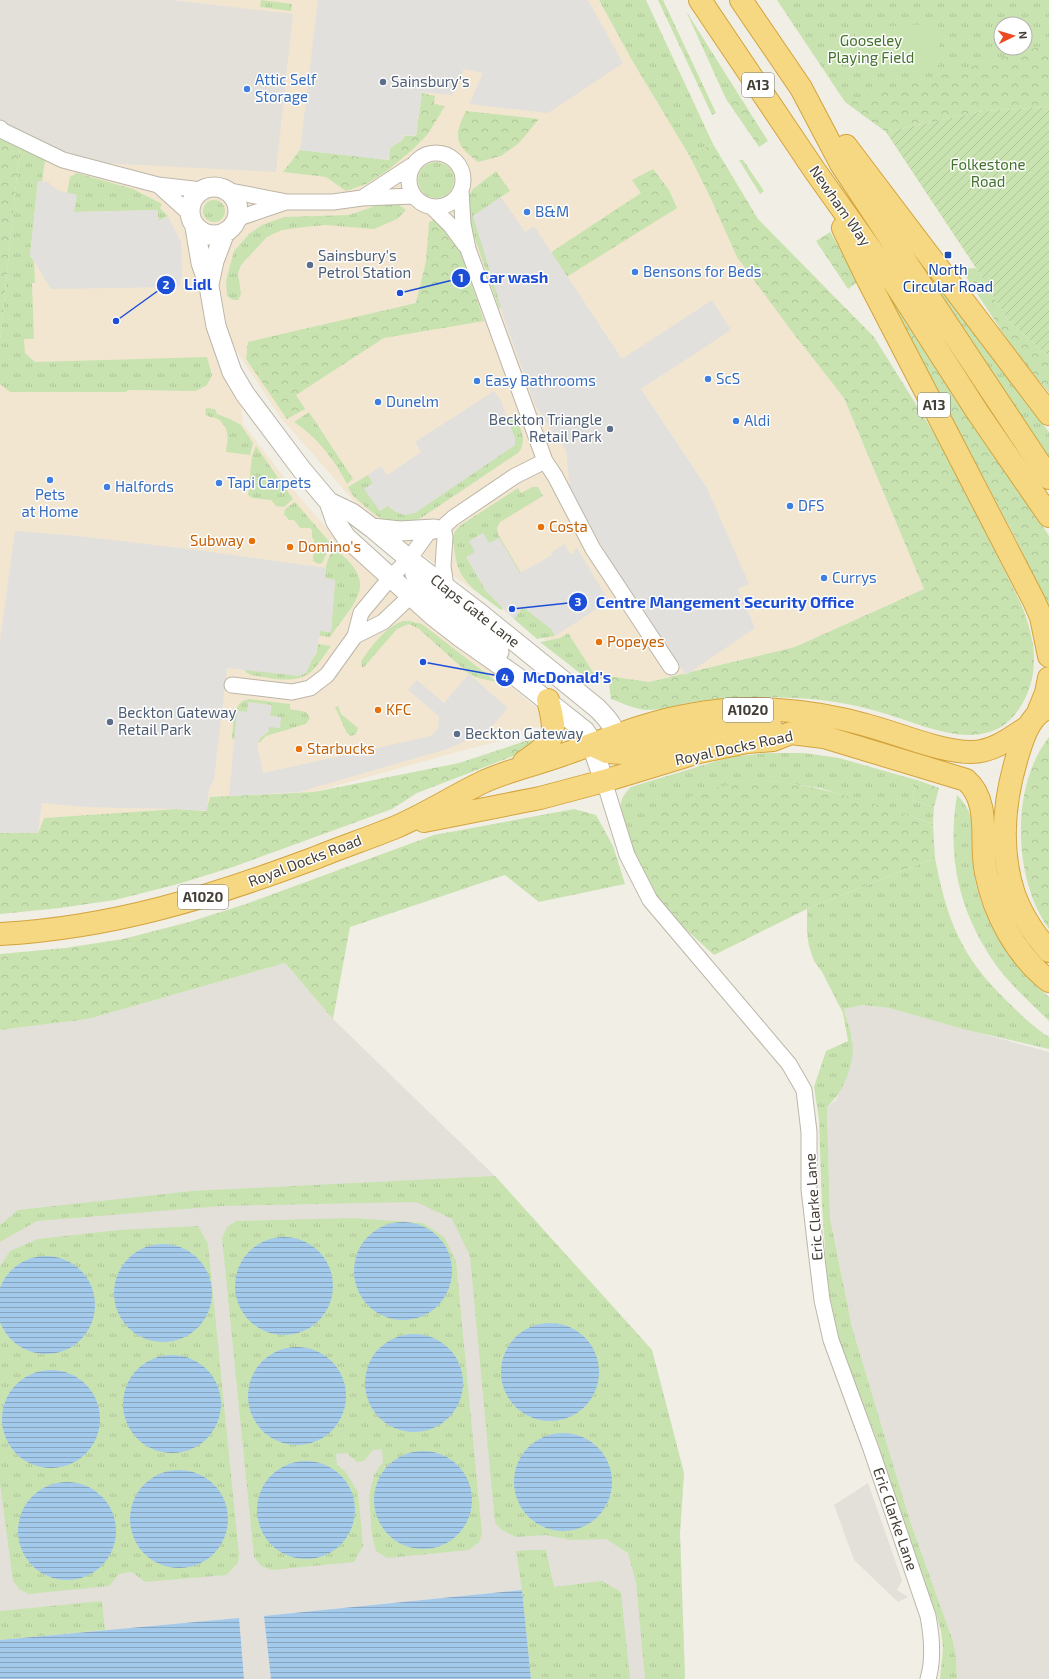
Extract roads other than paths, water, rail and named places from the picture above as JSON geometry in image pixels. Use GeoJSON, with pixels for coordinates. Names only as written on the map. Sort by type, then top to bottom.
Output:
{"type":"FeatureCollection","features":[{"type":"Feature","properties":{"kind":"highway","name":"Newham Way"},"geometry":{"type":"LineString","coordinates":[[700,0],[815,171],[894,282],[978,413],[1049,516]]}},
{"type":"Feature","properties":{"kind":"highway","name":"Newham Way"},"geometry":{"type":"LineString","coordinates":[[741,0],[801,88],[841,164],[1049,478]]}},
{"type":"Feature","properties":{"kind":"highway","name":"A13"},"geometry":{"type":"LineString","coordinates":[[801,88],[1049,414]]}},
{"type":"Feature","properties":{"kind":"highway","name":"A13"},"geometry":{"type":"LineString","coordinates":[[815,171],[868,280],[1034,601],[1041,618],[1049,656]]}},
{"type":"Feature","properties":{"kind":"highway"},"geometry":{"type":"LineString","coordinates":[[1049,678],[1038,716],[1021,746],[1007,796],[1005,848],[1008,872],[1021,912],[1036,936],[1049,951]]}},
{"type":"Feature","properties":{"kind":"highway"},"geometry":{"type":"LineString","coordinates":[[508,773],[547,746],[554,733],[554,721],[548,700]]}},
{"type":"Feature","properties":{"kind":"highway","name":"Royal Docks Road"},"geometry":{"type":"LineString","coordinates":[[0,934],[63,928],[119,920],[184,903],[240,886],[397,826],[486,781],[592,745],[616,745],[648,725],[689,714],[763,709],[816,714],[848,720],[939,747],[973,752],[989,750],[1009,739],[1038,716]]}},
{"type":"Feature","properties":{"kind":"highway","name":"A1020"},"geometry":{"type":"LineString","coordinates":[[616,745],[623,753],[687,735],[713,730],[774,726],[791,733]]}},
{"type":"Feature","properties":{"kind":"highway","name":"Royal Docks Road"},"geometry":{"type":"LineString","coordinates":[[397,826],[540,798],[604,781],[700,752],[747,742],[773,740],[791,733],[824,737],[966,780],[973,786],[978,796],[982,812],[985,872],[994,900],[1007,931],[1026,958],[1038,972],[1049,981]]}},
{"type":"Feature","properties":{"kind":"street"},"geometry":{"type":"LineString","coordinates":[[0,128],[3,131],[63,160],[158,185],[202,190],[218,188],[287,202],[333,202],[362,198],[414,196]]}},
{"type":"Feature","properties":{"kind":"street"},"geometry":{"type":"LineString","coordinates":[[362,198],[426,155],[441,153],[451,157],[459,165],[463,175],[461,191],[463,224],[468,249],[545,461],[555,476],[593,549],[671,667]]}},
{"type":"Feature","properties":{"kind":"street"},"geometry":{"type":"LineString","coordinates":[[414,164],[409,178],[410,186],[414,196],[423,204],[432,207],[442,207],[451,203],[461,191]]}},
{"type":"Feature","properties":{"kind":"street"},"geometry":{"type":"LineString","coordinates":[[158,185],[202,232],[209,235],[218,235],[231,226],[287,202]]}},
{"type":"Feature","properties":{"kind":"street"},"geometry":{"type":"LineString","coordinates":[[202,190],[195,196],[191,204],[192,220],[201,263],[209,286]]}},
{"type":"Feature","properties":{"kind":"street"},"geometry":{"type":"LineString","coordinates":[[209,286],[214,261],[238,210],[232,195],[225,190]]}},
{"type":"Feature","properties":{"kind":"street"},"geometry":{"type":"LineString","coordinates":[[432,207],[451,226],[468,249]]}},
{"type":"Feature","properties":{"kind":"street","name":"Claps Gate Lane"},"geometry":{"type":"LineString","coordinates":[[209,286],[216,326],[232,372],[245,394],[302,470],[329,502],[336,522],[351,542],[391,577],[427,586],[597,708],[606,717],[616,745]]}},
{"type":"Feature","properties":{"kind":"street"},"geometry":{"type":"LineString","coordinates":[[232,685],[292,692],[310,688],[326,675],[355,636],[361,613],[391,577],[409,559],[420,543],[438,528],[515,476],[545,461]]}},
{"type":"Feature","properties":{"kind":"street","name":"Claps Gate Lane"},"geometry":{"type":"LineString","coordinates":[[329,502],[352,513],[409,559],[460,637],[548,700],[585,731],[592,745],[604,781]]}},
{"type":"Feature","properties":{"kind":"street"},"geometry":{"type":"LineString","coordinates":[[372,528],[400,531],[438,528]]}},
{"type":"Feature","properties":{"kind":"street"},"geometry":{"type":"LineString","coordinates":[[355,636],[383,622],[427,586],[443,554],[445,537],[438,528]]}},
{"type":"Feature","properties":{"kind":"street"},"geometry":{"type":"LineString","coordinates":[[604,781],[616,745]]}},
{"type":"Feature","properties":{"kind":"street","name":"Eric Clarke Lane"},"geometry":{"type":"LineString","coordinates":[[604,781],[627,855],[650,900],[788,1064],[804,1090],[809,1132],[810,1189],[822,1300],[831,1340],[871,1449],[928,1616],[931,1632],[932,1654],[928,1679]]}},
{"type":"Feature","properties":{"kind":"water"},"geometry":{"type":"Polygon","coordinates":[[[403,1222],[422,1226],[438,1236],[448,1252],[452,1271],[448,1290],[438,1306],[422,1316],[403,1320],[384,1316],[368,1306],[358,1290],[354,1271],[358,1252],[368,1236],[384,1226],[403,1222]]]}},
{"type":"Feature","properties":{"kind":"water"},"geometry":{"type":"Polygon","coordinates":[[[284,1237],[303,1241],[319,1251],[329,1267],[333,1286],[329,1305],[319,1321],[303,1331],[284,1335],[265,1331],[249,1321],[239,1305],[235,1286],[239,1267],[249,1251],[265,1241],[284,1237]]]}},
{"type":"Feature","properties":{"kind":"water"},"geometry":{"type":"Polygon","coordinates":[[[163,1244],[182,1248],[198,1258],[208,1274],[212,1293],[208,1312],[198,1328],[182,1338],[163,1342],[144,1338],[128,1328],[118,1312],[114,1293],[118,1274],[128,1258],[144,1248],[163,1244]]]}},
{"type":"Feature","properties":{"kind":"water"},"geometry":{"type":"Polygon","coordinates":[[[46,1256],[65,1260],[81,1270],[91,1286],[95,1305],[91,1324],[81,1340],[65,1350],[46,1354],[27,1350],[11,1340],[1,1324],[-3,1305],[1,1286],[11,1270],[27,1260],[46,1256]]]}},
{"type":"Feature","properties":{"kind":"water"},"geometry":{"type":"Polygon","coordinates":[[[550,1323],[569,1327],[585,1337],[595,1353],[599,1372],[595,1391],[585,1407],[569,1417],[550,1421],[531,1417],[515,1407],[505,1391],[501,1372],[505,1353],[515,1337],[531,1327],[550,1323]]]}},
{"type":"Feature","properties":{"kind":"water"},"geometry":{"type":"Polygon","coordinates":[[[414,1334],[433,1338],[449,1348],[459,1364],[463,1383],[459,1402],[449,1418],[433,1428],[414,1432],[395,1428],[379,1418],[369,1402],[365,1383],[369,1364],[379,1348],[395,1338],[414,1334]]]}},
{"type":"Feature","properties":{"kind":"water"},"geometry":{"type":"Polygon","coordinates":[[[297,1347],[316,1351],[332,1361],[342,1377],[346,1396],[342,1415],[332,1431],[316,1441],[297,1445],[278,1441],[262,1431],[252,1415],[248,1396],[252,1377],[262,1361],[278,1351],[297,1347]]]}},
{"type":"Feature","properties":{"kind":"water"},"geometry":{"type":"Polygon","coordinates":[[[172,1355],[191,1359],[207,1369],[217,1385],[221,1404],[217,1423],[207,1439],[191,1449],[172,1453],[153,1449],[137,1439],[127,1423],[123,1404],[127,1385],[137,1369],[153,1359],[172,1355]]]}},
{"type":"Feature","properties":{"kind":"water"},"geometry":{"type":"Polygon","coordinates":[[[51,1370],[70,1374],[86,1384],[96,1400],[100,1419],[96,1438],[86,1454],[70,1464],[51,1468],[32,1464],[16,1454],[6,1438],[2,1419],[6,1400],[16,1384],[32,1374],[51,1370]]]}},
{"type":"Feature","properties":{"kind":"water"},"geometry":{"type":"Polygon","coordinates":[[[563,1433],[582,1437],[598,1447],[608,1463],[612,1482],[608,1501],[598,1517],[582,1527],[563,1531],[544,1527],[528,1517],[518,1501],[514,1482],[518,1463],[528,1447],[544,1437],[563,1433]]]}},
{"type":"Feature","properties":{"kind":"water"},"geometry":{"type":"Polygon","coordinates":[[[423,1451],[442,1455],[458,1465],[468,1481],[472,1500],[468,1519],[458,1535],[442,1545],[423,1549],[404,1545],[388,1535],[378,1519],[374,1500],[378,1481],[388,1465],[404,1455],[423,1451]]]}},
{"type":"Feature","properties":{"kind":"water"},"geometry":{"type":"Polygon","coordinates":[[[306,1461],[325,1465],[341,1475],[351,1491],[355,1510],[351,1529],[341,1545],[325,1555],[306,1559],[287,1555],[271,1545],[261,1529],[257,1510],[261,1491],[271,1475],[287,1465],[306,1461]]]}},
{"type":"Feature","properties":{"kind":"water"},"geometry":{"type":"Polygon","coordinates":[[[179,1470],[198,1474],[214,1484],[224,1500],[228,1519],[224,1538],[214,1554],[198,1564],[179,1568],[160,1564],[144,1554],[134,1538],[130,1519],[134,1500],[144,1484],[160,1474],[179,1470]]]}},
{"type":"Feature","properties":{"kind":"water"},"geometry":{"type":"Polygon","coordinates":[[[67,1482],[86,1486],[102,1496],[112,1512],[116,1531],[112,1550],[102,1566],[86,1576],[67,1580],[48,1576],[32,1566],[22,1550],[18,1531],[22,1512],[32,1496],[48,1486],[67,1482]]]}},
{"type":"Feature","properties":{"kind":"water"},"geometry":{"type":"Polygon","coordinates":[[[522,1590],[531,1679],[271,1679],[264,1616],[522,1590]]]}},
{"type":"Feature","properties":{"kind":"water"},"geometry":{"type":"Polygon","coordinates":[[[239,1618],[244,1679],[0,1679],[0,1640],[239,1618]]]}},
{"type":"Feature","properties":{"kind":"place","name":"Sainsbury's"},"geometry":{"type":"Point","coordinates":[383,82]}},
{"type":"Feature","properties":{"kind":"place","name":"Attic Self Storage"},"geometry":{"type":"Point","coordinates":[247,89]}},
{"type":"Feature","properties":{"kind":"place","name":"B&M"},"geometry":{"type":"Point","coordinates":[527,212]}},
{"type":"Feature","properties":{"kind":"place","name":"North Circular Road"},"geometry":{"type":"Point","coordinates":[948,255]}},
{"type":"Feature","properties":{"kind":"place","name":"Sainsbury's Petrol Station"},"geometry":{"type":"Point","coordinates":[310,265]}},
{"type":"Feature","properties":{"kind":"place","name":"Bensons for Beds"},"geometry":{"type":"Point","coordinates":[635,272]}},
{"type":"Feature","properties":{"kind":"place","name":"Car wash"},"geometry":{"type":"Point","coordinates":[400,293]}},
{"type":"Feature","properties":{"kind":"place","name":"Lidl"},"geometry":{"type":"Point","coordinates":[116,321]}},
{"type":"Feature","properties":{"kind":"place","name":"ScS"},"geometry":{"type":"Point","coordinates":[708,379]}},
{"type":"Feature","properties":{"kind":"place","name":"Easy Bathrooms"},"geometry":{"type":"Point","coordinates":[477,381]}},
{"type":"Feature","properties":{"kind":"place","name":"Dunelm"},"geometry":{"type":"Point","coordinates":[378,402]}},
{"type":"Feature","properties":{"kind":"place","name":"Aldi"},"geometry":{"type":"Point","coordinates":[736,421]}},
{"type":"Feature","properties":{"kind":"place","name":"Beckton Triangle Retail Park"},"geometry":{"type":"Point","coordinates":[610,429]}},
{"type":"Feature","properties":{"kind":"place","name":"Pets at Home"},"geometry":{"type":"Point","coordinates":[50,480]}},
{"type":"Feature","properties":{"kind":"place","name":"Tapi Carpets"},"geometry":{"type":"Point","coordinates":[219,483]}},
{"type":"Feature","properties":{"kind":"place","name":"Halfords"},"geometry":{"type":"Point","coordinates":[107,487]}},
{"type":"Feature","properties":{"kind":"place","name":"DFS"},"geometry":{"type":"Point","coordinates":[790,506]}},
{"type":"Feature","properties":{"kind":"place","name":"Costa"},"geometry":{"type":"Point","coordinates":[541,527]}},
{"type":"Feature","properties":{"kind":"place","name":"Subway"},"geometry":{"type":"Point","coordinates":[252,541]}},
{"type":"Feature","properties":{"kind":"place","name":"Domino's"},"geometry":{"type":"Point","coordinates":[290,547]}},
{"type":"Feature","properties":{"kind":"place","name":"Currys"},"geometry":{"type":"Point","coordinates":[824,578]}},
{"type":"Feature","properties":{"kind":"place","name":"Centre Mangement Security Office"},"geometry":{"type":"Point","coordinates":[512,609]}},
{"type":"Feature","properties":{"kind":"place","name":"Popeyes"},"geometry":{"type":"Point","coordinates":[599,642]}},
{"type":"Feature","properties":{"kind":"place","name":"McDonald's"},"geometry":{"type":"Point","coordinates":[423,662]}},
{"type":"Feature","properties":{"kind":"place","name":"KFC"},"geometry":{"type":"Point","coordinates":[378,710]}},
{"type":"Feature","properties":{"kind":"place","name":"Beckton Gateway Retail Park"},"geometry":{"type":"Point","coordinates":[110,722]}},
{"type":"Feature","properties":{"kind":"place","name":"Beckton Gateway"},"geometry":{"type":"Point","coordinates":[457,734]}},
{"type":"Feature","properties":{"kind":"place","name":"Starbucks"},"geometry":{"type":"Point","coordinates":[299,749]}},
{"type":"Feature","properties":{"kind":"park label","name":"Gooseley Playing Field"},"geometry":{"type":"Point","coordinates":[871,50]}},
{"type":"Feature","properties":{"kind":"park label","name":"Folkestone Road"},"geometry":{"type":"Point","coordinates":[988,174]}}]}
